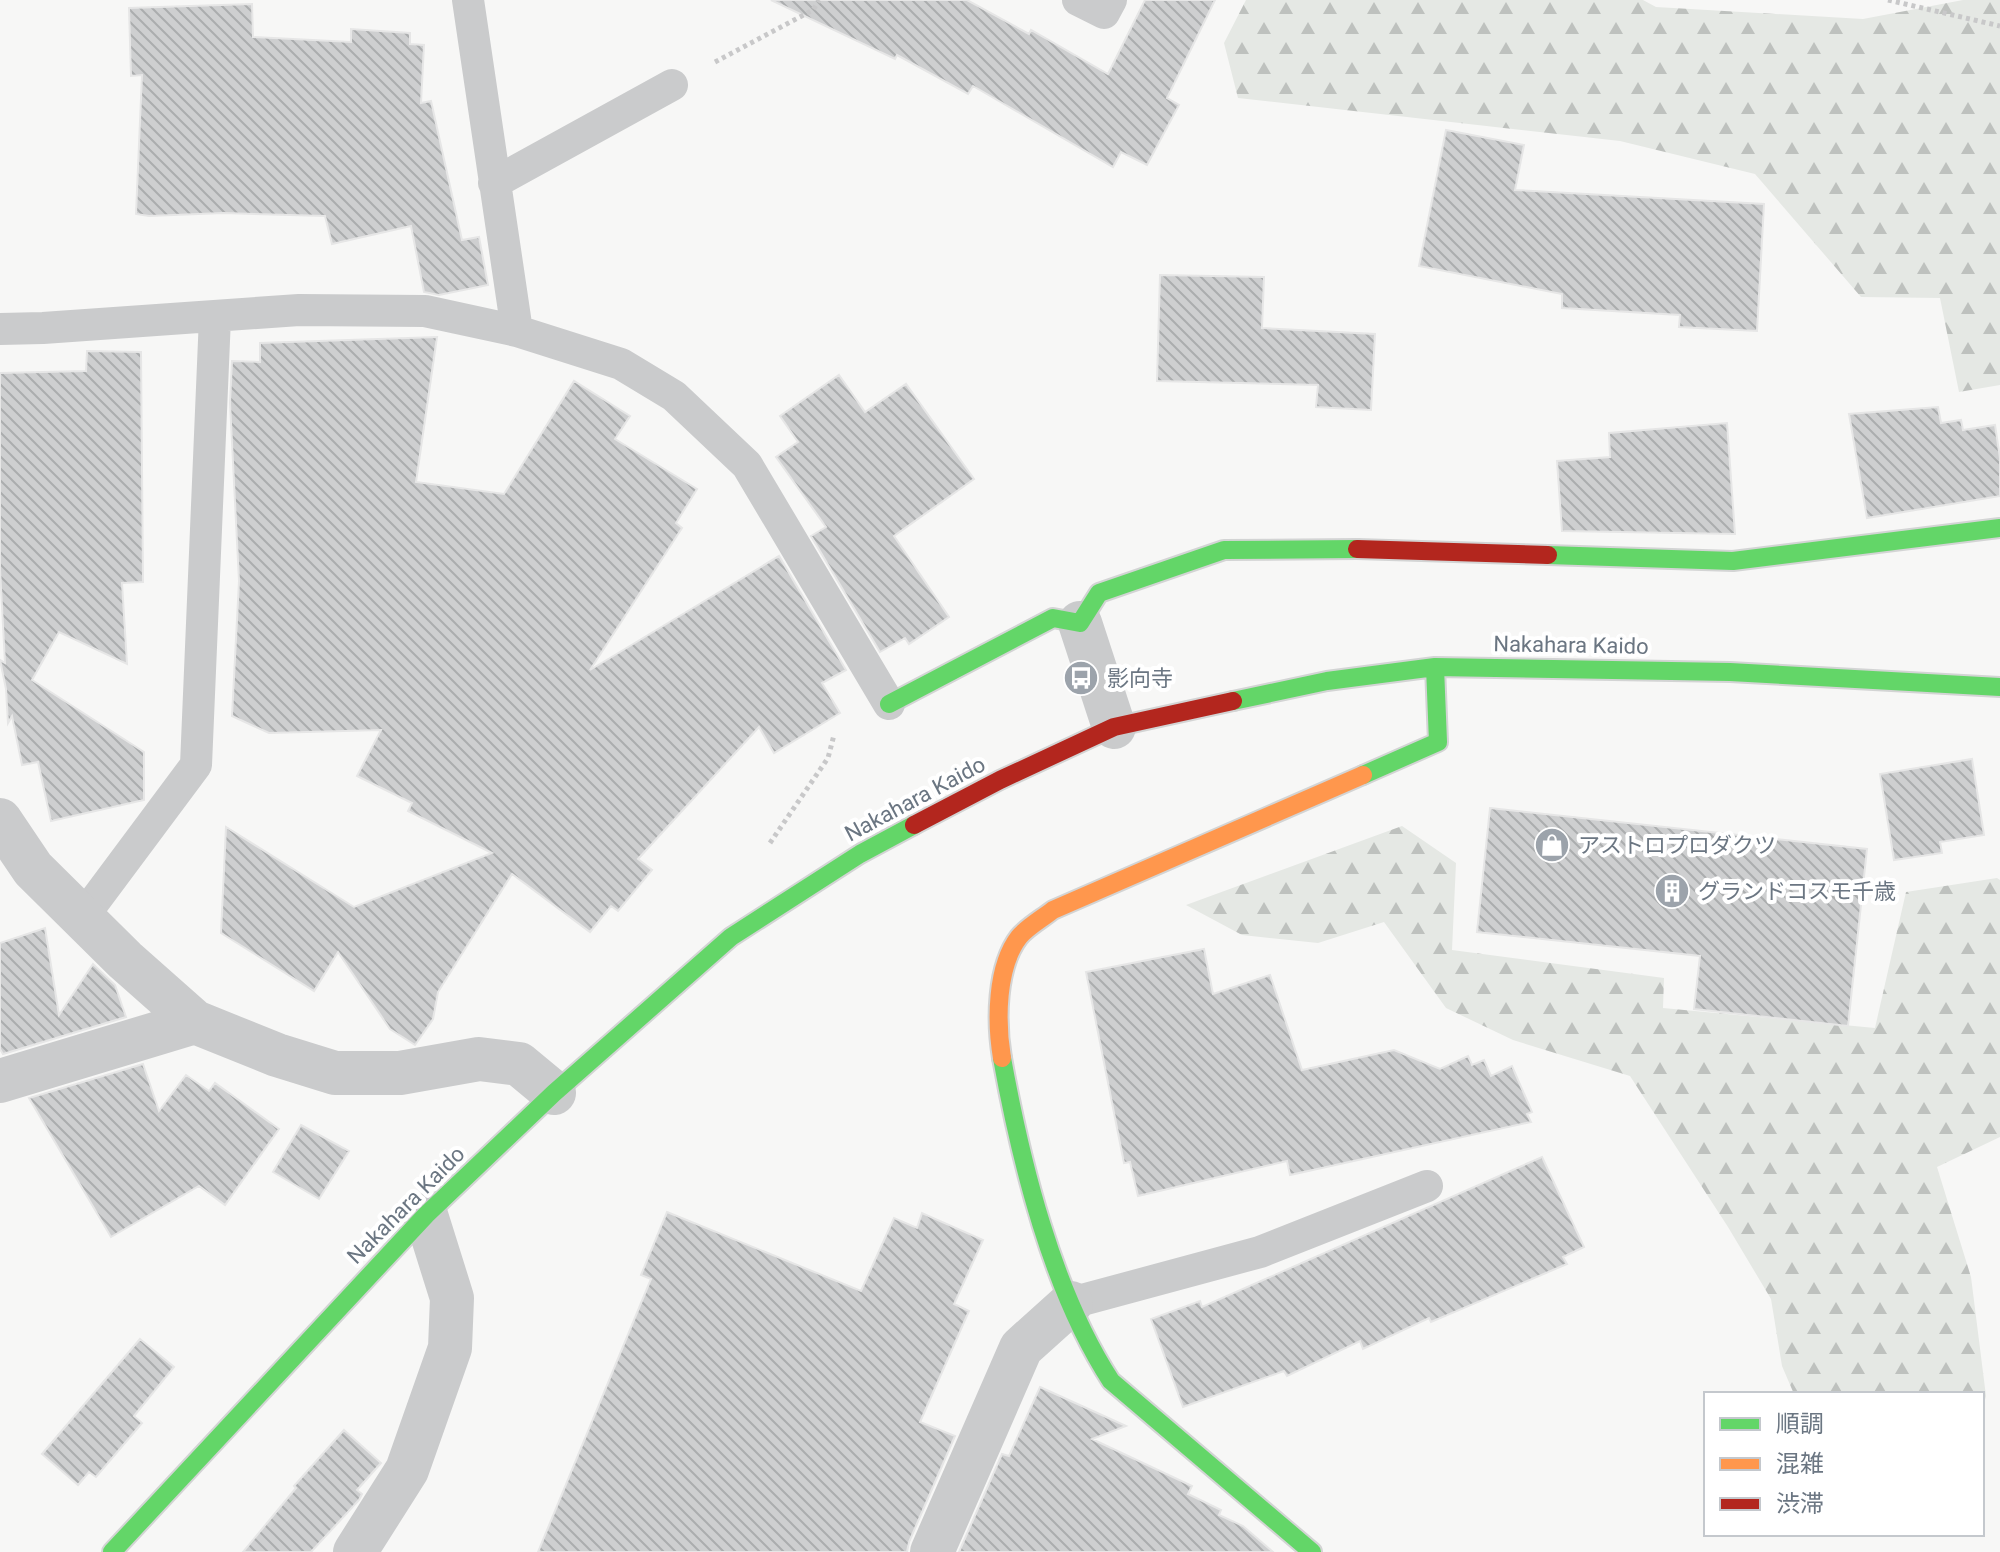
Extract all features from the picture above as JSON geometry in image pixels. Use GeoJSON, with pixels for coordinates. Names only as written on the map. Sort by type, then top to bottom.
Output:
{"type":"FeatureCollection","features":[{"type":"Feature","properties":{"kind":"street"},"geometry":{"type":"LineString","coordinates":[[1080,623],[1099,593],[1224,550],[1325,548],[1733,561],[2000,528]]}},
{"type":"Feature","properties":{"kind":"street"},"geometry":{"type":"LineString","coordinates":[[889,704],[1053,618],[1080,623]]}},
{"type":"Feature","properties":{"kind":"street"},"geometry":{"type":"LineString","coordinates":[[1080,623],[1114,727]]}},
{"type":"Feature","properties":{"kind":"street"},"geometry":{"type":"LineString","coordinates":[[1312,1552],[1278,1540],[1111,1381],[1089,1347],[1050,1249],[1013,1117],[999,1039],[1001,975],[1019,937],[1053,910],[1438,742],[1435,667]]}},
{"type":"Feature","properties":{"kind":"street","name":"Nakahara Kaido"},"geometry":{"type":"LineString","coordinates":[[112,1552],[426,1215],[554,1093],[731,937],[860,854],[1000,780],[1114,727],[1327,681],[1435,667],[1730,672],[2000,687]]}},
{"type":"Feature","properties":{"kind":"street"},"geometry":{"type":"LineString","coordinates":[[0,820],[33,869],[195,1022],[277,1055],[335,1073],[400,1073],[479,1059],[519,1064],[554,1093]]}},
{"type":"Feature","properties":{"kind":"street"},"geometry":{"type":"LineString","coordinates":[[0,1081],[195,1022]]}},
{"type":"Feature","properties":{"kind":"street"},"geometry":{"type":"LineString","coordinates":[[355,1552],[407,1470],[450,1348],[452,1298],[426,1215]]}},
{"type":"Feature","properties":{"kind":"street"},"geometry":{"type":"LineString","coordinates":[[932,1552],[1021,1348],[1071,1303]]}},
{"type":"Feature","properties":{"kind":"lane"},"geometry":{"type":"LineString","coordinates":[[468,0],[517,331]]}},
{"type":"Feature","properties":{"kind":"lane"},"geometry":{"type":"LineString","coordinates":[[1078,0],[1104,13],[1111,0]]}},
{"type":"Feature","properties":{"kind":"lane"},"geometry":{"type":"LineString","coordinates":[[494,183],[672,85]]}},
{"type":"Feature","properties":{"kind":"lane"},"geometry":{"type":"LineString","coordinates":[[0,329],[299,310],[425,311],[517,331],[621,364],[674,396],[747,465],[889,704]]}},
{"type":"Feature","properties":{"kind":"lane"},"geometry":{"type":"LineString","coordinates":[[82,918],[196,765],[215,317]]}},
{"type":"Feature","properties":{"kind":"lane"},"geometry":{"type":"LineString","coordinates":[[1071,1303],[1260,1252],[1427,1186]]}},
{"type":"Feature","properties":{"kind":"path"},"geometry":{"type":"LineString","coordinates":[[672,85],[813,10],[819,0]]}},
{"type":"Feature","properties":{"kind":"path"},"geometry":{"type":"LineString","coordinates":[[1891,0],[2000,26]]}},
{"type":"Feature","properties":{"kind":"path"},"geometry":{"type":"LineString","coordinates":[[766,849],[828,758],[834,735]]}},
{"type":"Feature","properties":{"kind":"green space"},"geometry":{"type":"Polygon","coordinates":[[[1246,0],[1643,0],[1656,7],[1863,19],[1963,0],[2000,0],[2000,385],[1959,392],[1940,298],[1861,297],[1755,174],[1620,141],[1238,98],[1224,43],[1246,0]]]}},
{"type":"Feature","properties":{"kind":"green space"},"geometry":{"type":"Polygon","coordinates":[[[1402,826],[1456,863],[1452,950],[1664,978],[1663,1008],[1875,1028],[1906,892],[1997,878],[2000,880],[2000,1137],[1937,1167],[1971,1277],[1986,1396],[1984,1404],[1984,1392],[1793,1392],[1782,1366],[1771,1299],[1630,1076],[1513,1040],[1446,1008],[1384,922],[1318,943],[1242,935],[1186,905],[1402,826]]]}},
{"type":"Feature","properties":{"kind":"building"},"geometry":{"type":"Polygon","coordinates":[[[771,0],[967,0],[1029,34],[1031,30],[1108,74],[1145,0],[1215,0],[1167,98],[1179,105],[1147,165],[1121,152],[1113,167],[973,86],[968,94],[897,55],[895,59],[771,0]]]}},
{"type":"Feature","properties":{"kind":"building"},"geometry":{"type":"Polygon","coordinates":[[[252,4],[253,37],[351,42],[351,29],[410,33],[410,44],[424,45],[421,103],[431,101],[462,240],[479,237],[488,285],[439,295],[424,292],[411,226],[332,244],[325,216],[136,214],[142,75],[131,76],[129,8],[252,4]]]}},
{"type":"Feature","properties":{"kind":"building"},"geometry":{"type":"Polygon","coordinates":[[[1446,130],[1524,145],[1515,190],[1764,204],[1757,331],[1679,327],[1680,315],[1562,308],[1562,294],[1419,266],[1446,130]]]}},
{"type":"Feature","properties":{"kind":"building"},"geometry":{"type":"Polygon","coordinates":[[[1160,275],[1264,277],[1262,328],[1375,334],[1371,410],[1316,407],[1318,385],[1157,381],[1160,275]]]}},
{"type":"Feature","properties":{"kind":"building"},"geometry":{"type":"Polygon","coordinates":[[[437,337],[416,482],[504,494],[574,381],[630,416],[615,439],[697,489],[676,523],[682,528],[590,670],[779,556],[846,670],[822,683],[840,713],[774,753],[759,727],[638,859],[652,870],[618,911],[611,906],[590,932],[512,874],[438,992],[433,1019],[415,1045],[390,1029],[338,952],[314,991],[221,933],[226,827],[354,907],[492,853],[408,811],[412,803],[357,776],[381,730],[269,733],[232,716],[239,581],[230,403],[232,361],[260,362],[260,343],[437,337]]]}},
{"type":"Feature","properties":{"kind":"building"},"geometry":{"type":"Polygon","coordinates":[[[87,351],[141,352],[143,582],[122,583],[127,664],[59,632],[32,680],[144,752],[144,800],[51,821],[38,762],[22,765],[12,716],[8,723],[0,660],[5,663],[0,569],[0,373],[86,371],[87,351]]]}},
{"type":"Feature","properties":{"kind":"building"},"geometry":{"type":"Polygon","coordinates":[[[839,375],[865,412],[906,384],[974,479],[894,536],[949,617],[909,644],[905,638],[880,652],[811,536],[826,527],[776,457],[798,442],[780,416],[839,375]]]}},
{"type":"Feature","properties":{"kind":"building"},"geometry":{"type":"Polygon","coordinates":[[[1938,407],[1941,423],[1961,420],[1963,430],[1995,425],[2000,458],[2000,496],[1867,518],[1849,414],[1938,407]]]}},
{"type":"Feature","properties":{"kind":"building"},"geometry":{"type":"Polygon","coordinates":[[[1727,423],[1735,534],[1562,531],[1557,461],[1610,457],[1609,433],[1727,423]]]}},
{"type":"Feature","properties":{"kind":"building"},"geometry":{"type":"Polygon","coordinates":[[[1972,759],[1984,835],[1940,842],[1942,853],[1894,860],[1880,774],[1972,759]]]}},
{"type":"Feature","properties":{"kind":"building","name":"グランドコスモ千歳"},"geometry":{"type":"Polygon","coordinates":[[[1490,808],[1867,849],[1848,1026],[1694,1009],[1700,956],[1477,932],[1490,808]]]}},
{"type":"Feature","properties":{"kind":"building"},"geometry":{"type":"Polygon","coordinates":[[[45,928],[59,1015],[93,964],[115,985],[126,1017],[3,1054],[0,1049],[0,943],[45,928]]]}},
{"type":"Feature","properties":{"kind":"building"},"geometry":{"type":"Polygon","coordinates":[[[1204,949],[1213,994],[1270,975],[1302,1070],[1394,1050],[1440,1069],[1468,1056],[1472,1065],[1484,1060],[1491,1076],[1512,1066],[1532,1112],[1527,1114],[1531,1122],[1290,1175],[1287,1161],[1138,1196],[1130,1162],[1124,1163],[1086,972],[1204,949]]]}},
{"type":"Feature","properties":{"kind":"building"},"geometry":{"type":"Polygon","coordinates":[[[143,1064],[159,1111],[186,1075],[209,1091],[215,1083],[279,1129],[225,1205],[199,1186],[111,1237],[29,1098],[143,1064]]]}},
{"type":"Feature","properties":{"kind":"building"},"geometry":{"type":"Polygon","coordinates":[[[301,1125],[349,1151],[319,1199],[273,1172],[301,1125]]]}},
{"type":"Feature","properties":{"kind":"building"},"geometry":{"type":"Polygon","coordinates":[[[1542,1157],[1584,1247],[1563,1257],[1567,1264],[1431,1322],[1429,1318],[1363,1349],[1360,1341],[1287,1376],[1284,1371],[1183,1407],[1151,1319],[1200,1301],[1202,1307],[1542,1157]]]}},
{"type":"Feature","properties":{"kind":"building"},"geometry":{"type":"Polygon","coordinates":[[[667,1212],[861,1291],[894,1218],[917,1228],[922,1213],[983,1240],[954,1304],[969,1311],[920,1422],[955,1436],[907,1552],[538,1552],[651,1279],[641,1275],[667,1212]]]}},
{"type":"Feature","properties":{"kind":"building"},"geometry":{"type":"Polygon","coordinates":[[[140,1339],[174,1367],[134,1416],[142,1423],[96,1477],[89,1472],[78,1485],[42,1454],[140,1339]]]}},
{"type":"Feature","properties":{"kind":"building"},"geometry":{"type":"Polygon","coordinates":[[[1040,1387],[1126,1426],[1092,1439],[1192,1486],[1188,1494],[1221,1510],[1219,1515],[1243,1526],[1273,1552],[959,1552],[1002,1454],[1009,1456],[1040,1387]]]}},
{"type":"Feature","properties":{"kind":"building"},"geometry":{"type":"Polygon","coordinates":[[[344,1430],[381,1463],[357,1490],[362,1494],[359,1500],[311,1552],[243,1552],[296,1488],[294,1486],[344,1430]]]}},
{"type":"Feature","properties":{"kind":"traffic: fast"},"geometry":{"type":"LineString","coordinates":[[1548,555],[1733,561],[2000,528]]}},
{"type":"Feature","properties":{"kind":"traffic: fast"},"geometry":{"type":"LineString","coordinates":[[889,704],[1053,618],[1080,623],[1099,593],[1224,550],[1357,549]]}},
{"type":"Feature","properties":{"kind":"traffic: fast"},"geometry":{"type":"LineString","coordinates":[[1363,775],[1438,742],[1435,667]]}},
{"type":"Feature","properties":{"kind":"traffic: fast"},"geometry":{"type":"LineString","coordinates":[[1233,701],[1327,681],[1435,667],[1730,672],[2000,687]]}},
{"type":"Feature","properties":{"kind":"traffic: fast"},"geometry":{"type":"LineString","coordinates":[[112,1552],[426,1215],[554,1093],[731,937],[860,854],[914,825]]}},
{"type":"Feature","properties":{"kind":"traffic: fast"},"geometry":{"type":"LineString","coordinates":[[1002,1058],[1029,1182],[1042,1225],[1072,1307],[1111,1381],[1312,1552]]}},
{"type":"Feature","properties":{"kind":"traffic: slow"},"geometry":{"type":"LineString","coordinates":[[1002,1058],[999,1028],[1002,979],[1011,949],[1031,926],[1053,910],[1363,775]]}},
{"type":"Feature","properties":{"kind":"traffic: jam"},"geometry":{"type":"LineString","coordinates":[[1357,549],[1548,555]]}},
{"type":"Feature","properties":{"kind":"traffic: jam"},"geometry":{"type":"LineString","coordinates":[[914,825],[1000,780],[1114,727],[1233,701]]}},
{"type":"Feature","properties":{"kind":"place","name":"影向寺"},"geometry":{"type":"Point","coordinates":[1081,678]}},
{"type":"Feature","properties":{"kind":"place","name":"アストロプロダクツ"},"geometry":{"type":"Point","coordinates":[1552,845]}},
{"type":"Feature","properties":{"kind":"place","name":"グランドコスモ千歳"},"geometry":{"type":"Point","coordinates":[1672,891]}}]}
